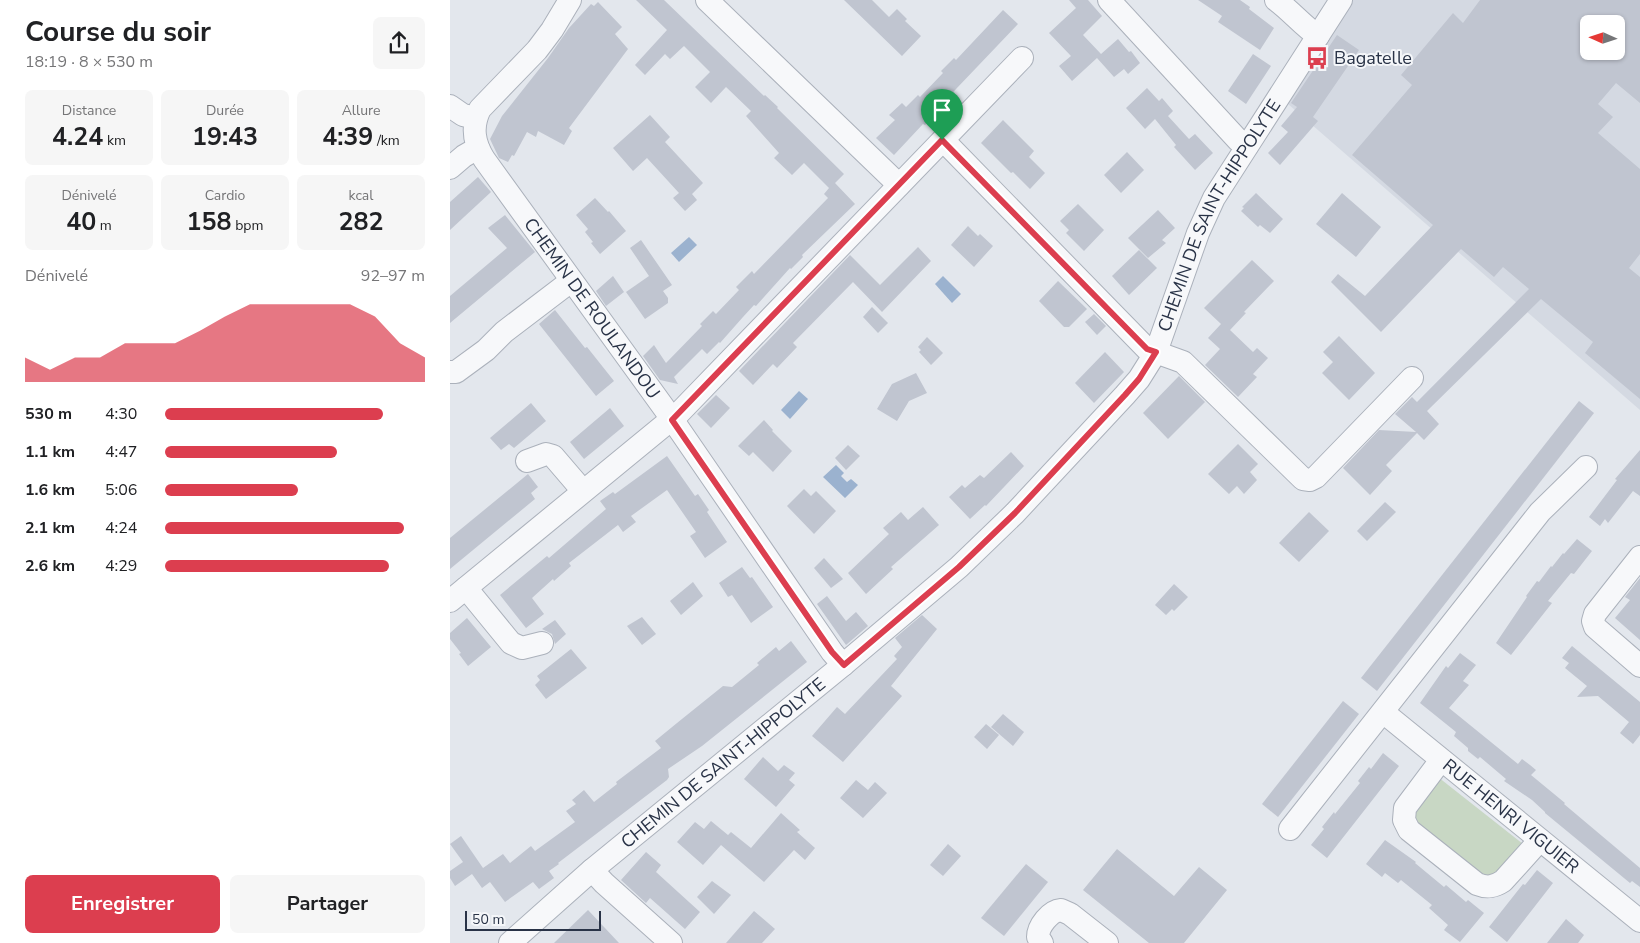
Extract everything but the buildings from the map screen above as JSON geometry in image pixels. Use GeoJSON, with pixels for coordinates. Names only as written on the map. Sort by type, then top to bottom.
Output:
{"type":"FeatureCollection","features":[{"type":"Feature","properties":{"kind":"street"},"geometry":{"type":"LineString","coordinates":[[450,106],[463,115],[476,118],[488,100],[509,81],[537,50],[552,30],[570,0]]}},
{"type":"Feature","properties":{"kind":"street"},"geometry":{"type":"LineString","coordinates":[[1109,0],[1238,140],[1247,146]]}},
{"type":"Feature","properties":{"kind":"street"},"geometry":{"type":"LineString","coordinates":[[1276,0],[1290,10],[1310,31],[1318,36]]}},
{"type":"Feature","properties":{"kind":"street","name":"CHEMIN DE SAINT-HIPPOLYTE"},"geometry":{"type":"LineString","coordinates":[[510,943],[592,870],[844,665],[959,567],[1015,513],[1125,395],[1139,379],[1156,352],[1205,217],[1214,198],[1341,0]]}},
{"type":"Feature","properties":{"kind":"street"},"geometry":{"type":"LineString","coordinates":[[709,1],[899,185]]}},
{"type":"Feature","properties":{"kind":"street"},"geometry":{"type":"LineString","coordinates":[[542,643],[522,648],[511,643],[458,595],[672,420],[1022,58]]}},
{"type":"Feature","properties":{"kind":"street","name":"CHEMIN DE ROULANDOU"},"geometry":{"type":"LineString","coordinates":[[476,118],[474,134],[484,159],[672,420],[832,652],[844,665]]}},
{"type":"Feature","properties":{"kind":"street"},"geometry":{"type":"LineString","coordinates":[[942,140],[1147,349],[1183,362],[1303,479],[1310,480],[1316,477],[1412,378]]}},
{"type":"Feature","properties":{"kind":"street"},"geometry":{"type":"LineString","coordinates":[[450,168],[464,156],[478,148]]}},
{"type":"Feature","properties":{"kind":"street"},"geometry":{"type":"LineString","coordinates":[[450,372],[456,372],[478,356],[504,332],[571,281]]}},
{"type":"Feature","properties":{"kind":"street"},"geometry":{"type":"LineString","coordinates":[[527,461],[546,454],[553,456],[583,491]]}},
{"type":"Feature","properties":{"kind":"street"},"geometry":{"type":"LineString","coordinates":[[1290,829],[1540,512],[1586,467]]}},
{"type":"Feature","properties":{"kind":"street"},"geometry":{"type":"LineString","coordinates":[[1640,557],[1595,614],[1593,621],[1594,627],[1640,666]]}},
{"type":"Feature","properties":{"kind":"street","name":"RUE HENRI VIGUIER"},"geometry":{"type":"LineString","coordinates":[[1383,712],[1640,921]]}},
{"type":"Feature","properties":{"kind":"street"},"geometry":{"type":"LineString","coordinates":[[1441,760],[1405,808],[1404,820],[1409,830],[1477,884],[1483,886],[1496,885],[1503,882],[1540,840]]}},
{"type":"Feature","properties":{"kind":"street"},"geometry":{"type":"LineString","coordinates":[[592,870],[671,943]]}},
{"type":"Feature","properties":{"kind":"street"},"geometry":{"type":"LineString","coordinates":[[1042,943],[1038,937],[1039,929],[1053,912],[1061,910],[1070,914],[1107,943]]}},
{"type":"Feature","properties":{"kind":"shaded area"},"geometry":{"type":"Polygon","coordinates":[[[1350,0],[1640,0],[1640,410],[1288,104],[1350,0]]]}},
{"type":"Feature","properties":{"kind":"green space"},"geometry":{"type":"Polygon","coordinates":[[[1438,777],[1523,844],[1500,875],[1484,876],[1416,823],[1413,809],[1438,777]]]}},
{"type":"Feature","properties":{"kind":"water"},"geometry":{"type":"Polygon","coordinates":[[[689,237],[697,245],[679,262],[671,253],[689,237]]]}},
{"type":"Feature","properties":{"kind":"water"},"geometry":{"type":"Polygon","coordinates":[[[943,276],[961,294],[952,303],[935,284],[943,276]]]}},
{"type":"Feature","properties":{"kind":"water"},"geometry":{"type":"Polygon","coordinates":[[[799,391],[808,399],[790,419],[781,410],[799,391]]]}},
{"type":"Feature","properties":{"kind":"water"},"geometry":{"type":"Polygon","coordinates":[[[836,465],[844,473],[841,476],[847,482],[851,479],[858,485],[845,498],[823,477],[836,465]]]}},
{"type":"Feature","properties":{"kind":"place","name":"Bagatelle"},"geometry":{"type":"Point","coordinates":[1317,58]}},
{"type":"Feature","properties":{"kind":"route"},"geometry":{"type":"LineString","coordinates":[[942,140],[1147,349],[1156,352],[1139,379],[1125,395],[1015,513],[940,584],[844,665],[832,652],[672,420],[942,140]]}}]}
